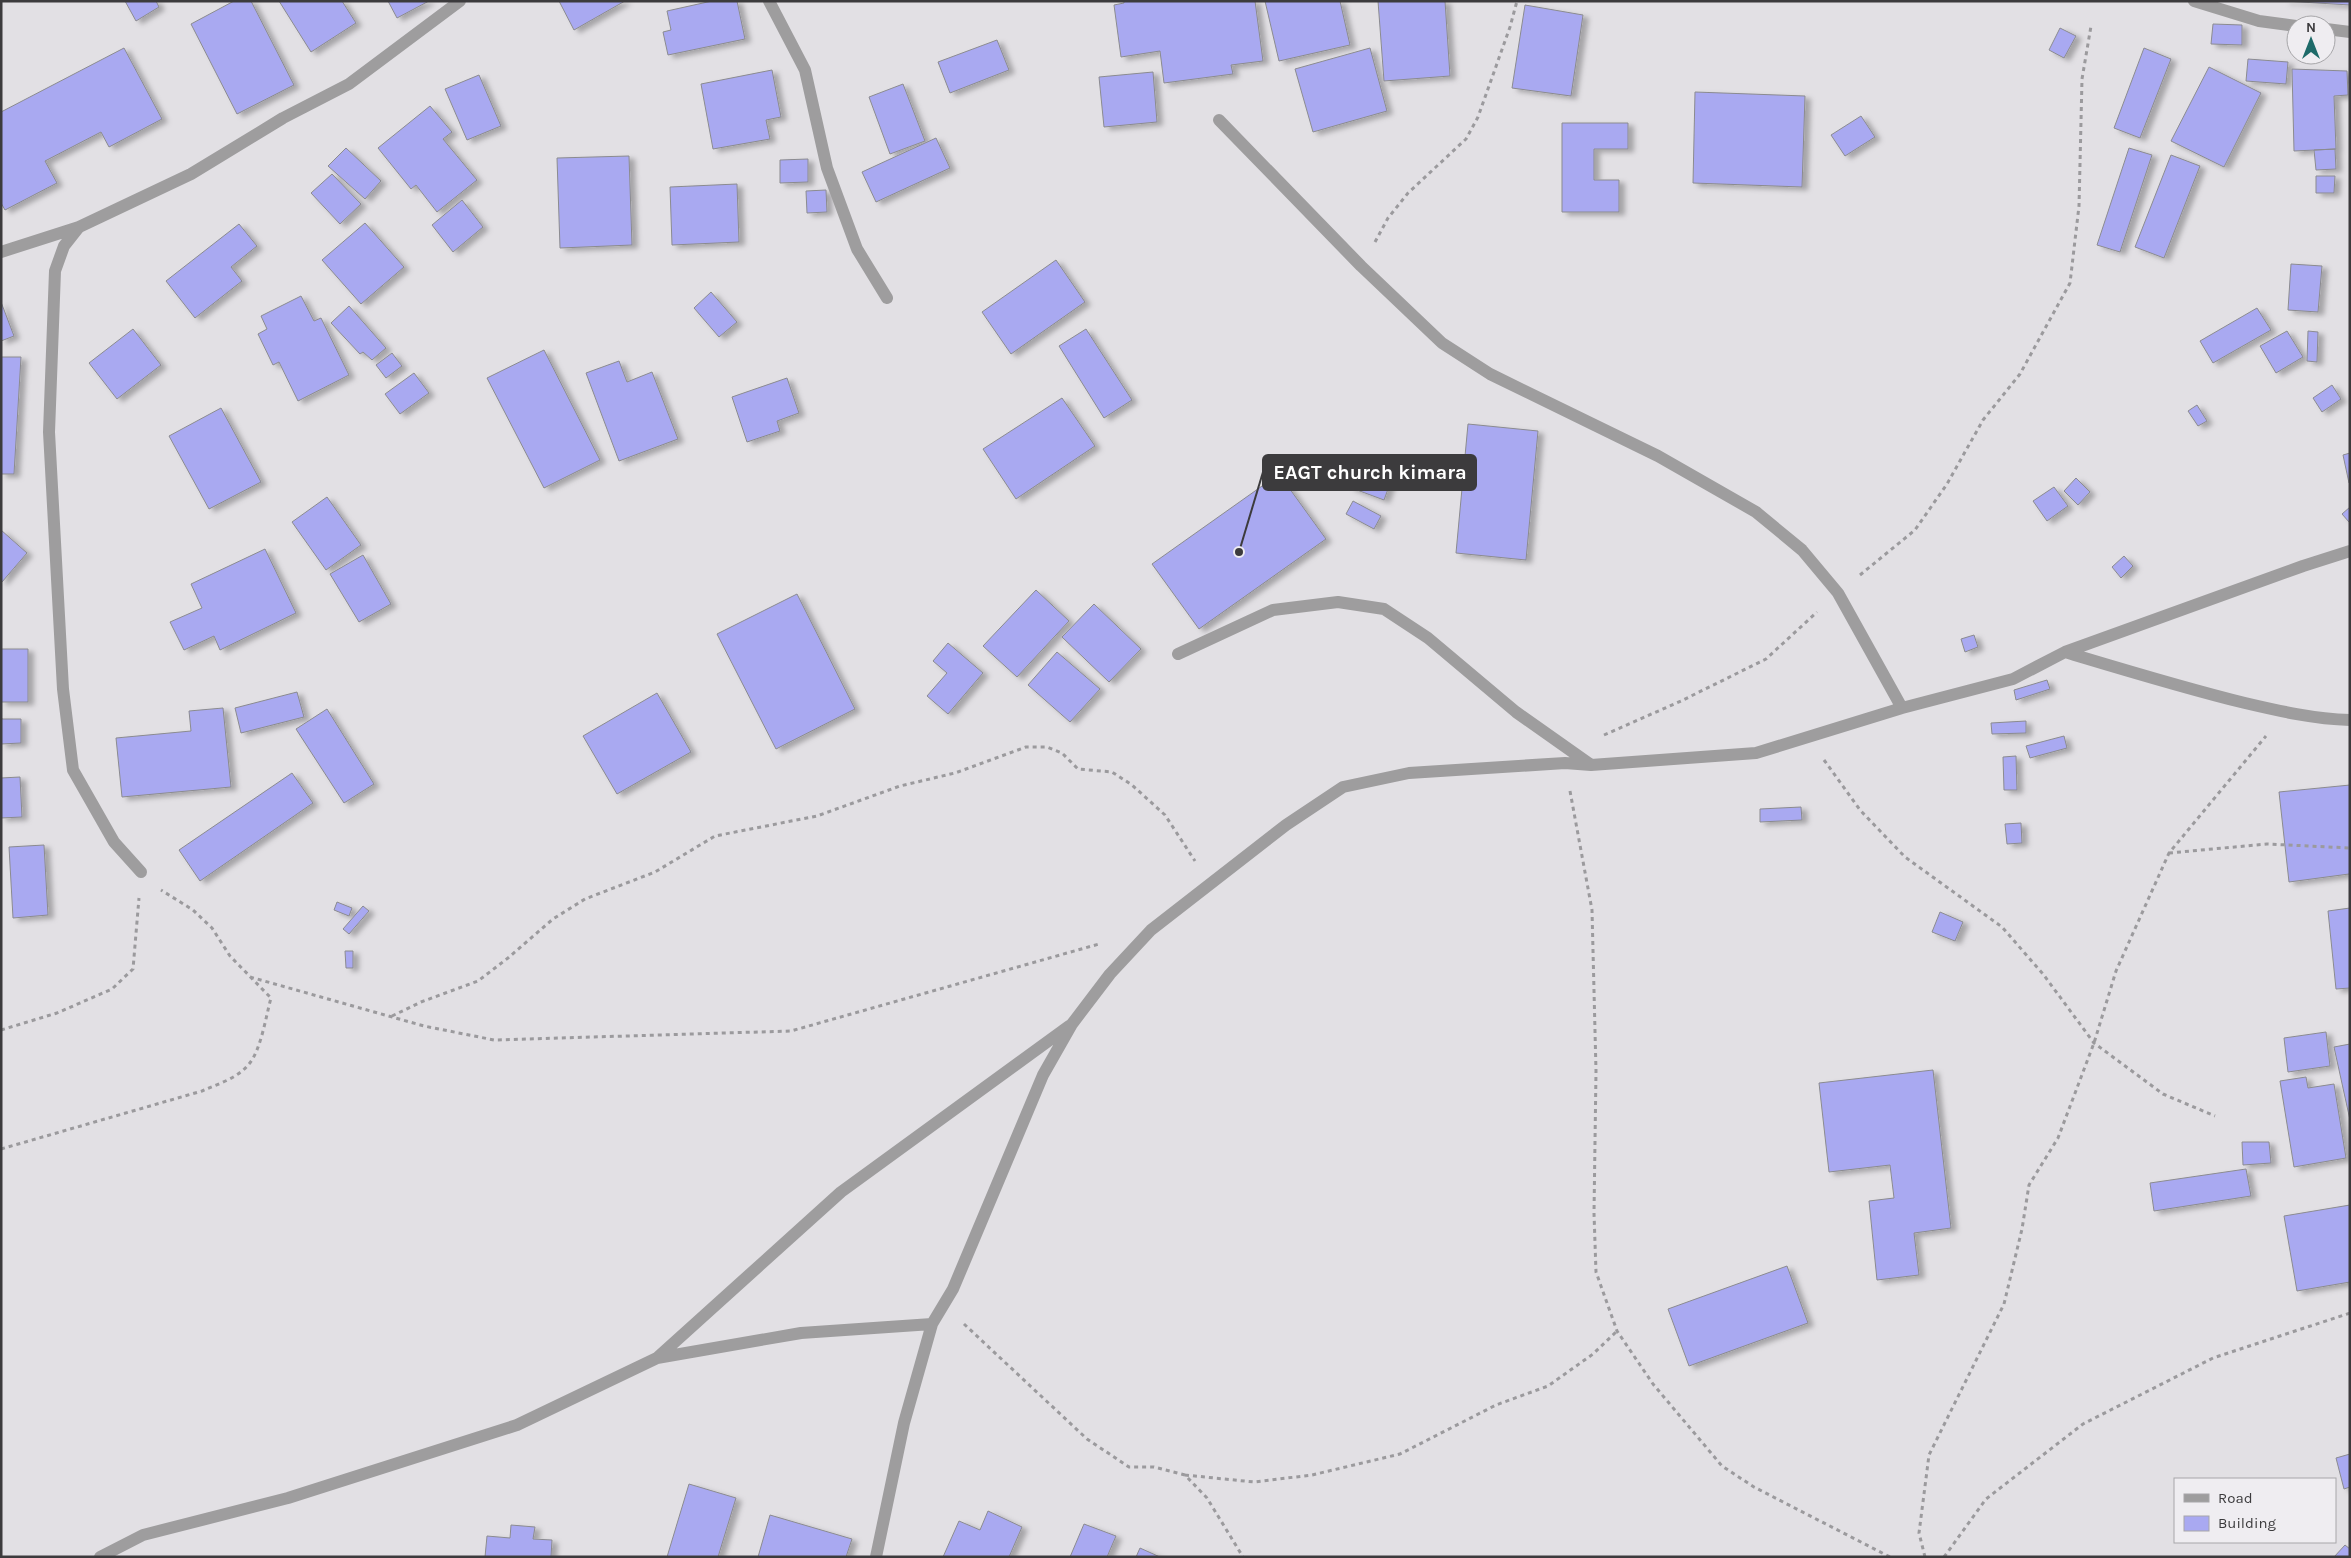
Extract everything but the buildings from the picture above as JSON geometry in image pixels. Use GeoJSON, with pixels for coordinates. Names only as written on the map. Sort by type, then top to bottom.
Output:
{"type":"FeatureCollection","features":[{"type":"Feature","properties":{"kind":"street"},"geometry":{"type":"LineString","coordinates":[[1,252],[79,227],[191,174],[282,118],[349,84],[460,1]]}},
{"type":"Feature","properties":{"kind":"street"},"geometry":{"type":"LineString","coordinates":[[769,1],[805,70],[827,168],[857,249],[886,298]]}},
{"type":"Feature","properties":{"kind":"street"},"geometry":{"type":"LineString","coordinates":[[2194,1],[2259,21],[2286,25]]}},
{"type":"Feature","properties":{"kind":"street"},"geometry":{"type":"LineString","coordinates":[[2336,30],[2350,32]]}},
{"type":"Feature","properties":{"kind":"street"},"geometry":{"type":"LineString","coordinates":[[1219,120],[1361,266],[1442,343],[1490,374],[1658,456],[1756,512],[1802,550],[1838,593],[1902,708]]}},
{"type":"Feature","properties":{"kind":"street"},"geometry":{"type":"LineString","coordinates":[[79,227],[64,246],[55,271],[49,432],[63,689],[73,770],[114,842],[141,872]]}},
{"type":"Feature","properties":{"kind":"street"},"geometry":{"type":"LineString","coordinates":[[876,1557],[904,1424],[932,1324],[953,1290],[1043,1075],[1072,1024],[1110,974],[1151,930],[1286,825],[1343,787],[1409,773],[1565,763],[1591,765],[1756,753],[1902,708],[2013,679],[2065,652],[2303,566],[2350,551]]}},
{"type":"Feature","properties":{"kind":"street"},"geometry":{"type":"LineString","coordinates":[[1178,654],[1273,610],[1338,602],[1384,609],[1428,638],[1516,712],[1591,765]]}},
{"type":"Feature","properties":{"kind":"street"},"geometry":{"type":"LineString","coordinates":[[2065,652],[2185,688],[2286,712],[2350,720]]}},
{"type":"Feature","properties":{"kind":"street"},"geometry":{"type":"LineString","coordinates":[[657,1358],[841,1192],[1072,1024]]}},
{"type":"Feature","properties":{"kind":"street"},"geometry":{"type":"LineString","coordinates":[[100,1557],[143,1535],[288,1498],[517,1425],[657,1358],[801,1333],[932,1324]]}},
{"type":"Feature","properties":{"kind":"path"},"geometry":{"type":"LineString","coordinates":[[1361,266],[1388,218],[1408,193],[1466,139],[1478,117],[1485,92],[1510,27],[1517,1]]}},
{"type":"Feature","properties":{"kind":"path"},"geometry":{"type":"LineString","coordinates":[[1570,750],[1681,701],[1766,659],[1838,593],[1915,530],[1948,484],[1983,420],[2020,374],[2070,283],[2080,206],[2082,79],[2091,26]]}},
{"type":"Feature","properties":{"kind":"path"},"geometry":{"type":"LineString","coordinates":[[1925,1557],[1919,1532],[1929,1455],[2004,1304],[2022,1229],[2029,1185],[2058,1138],[2094,1042],[2116,971],[2169,853],[2286,712]]}},
{"type":"Feature","properties":{"kind":"path"},"geometry":{"type":"LineString","coordinates":[[1808,736],[1860,810],[1906,857],[2002,927],[2043,974],[2094,1042],[2163,1094],[2215,1116]]}},
{"type":"Feature","properties":{"kind":"path"},"geometry":{"type":"LineString","coordinates":[[392,1016],[421,1002],[478,981],[553,919],[584,899],[655,872],[715,836],[817,816],[900,786],[956,773],[1026,747],[1047,747],[1062,753],[1078,769],[1112,772],[1132,785],[1165,815],[1196,863],[1215,880]]}},
{"type":"Feature","properties":{"kind":"path"},"geometry":{"type":"LineString","coordinates":[[1565,763],[1592,910],[1596,1071],[1594,1213],[1596,1272],[1617,1331],[1653,1384],[1722,1466],[1754,1487],[1890,1557]]}},
{"type":"Feature","properties":{"kind":"path"},"geometry":{"type":"LineString","coordinates":[[2169,853],[2267,844],[2350,848]]}},
{"type":"Feature","properties":{"kind":"path"},"geometry":{"type":"LineString","coordinates":[[1,1149],[194,1094],[233,1077],[250,1064],[258,1045],[271,998],[230,956],[212,928],[193,910],[152,886],[141,872]]}},
{"type":"Feature","properties":{"kind":"path"},"geometry":{"type":"LineString","coordinates":[[1,1030],[57,1013],[112,989],[134,969],[141,872]]}},
{"type":"Feature","properties":{"kind":"path"},"geometry":{"type":"LineString","coordinates":[[250,977],[333,1002],[392,1016],[424,1026],[494,1040],[791,1031],[1104,943]]}},
{"type":"Feature","properties":{"kind":"path"},"geometry":{"type":"LineString","coordinates":[[944,1305],[1087,1439],[1129,1467],[1154,1468],[1185,1475],[1254,1482],[1312,1475],[1400,1454],[1496,1405],[1548,1386],[1593,1354],[1617,1331]]}},
{"type":"Feature","properties":{"kind":"path"},"geometry":{"type":"LineString","coordinates":[[1944,1557],[1986,1499],[2083,1424],[2213,1358],[2350,1312]]}},
{"type":"Feature","properties":{"kind":"path"},"geometry":{"type":"LineString","coordinates":[[1185,1475],[1207,1498],[1243,1557]]}},
{"type":"Feature","properties":{"kind":"place","name":"EAGT church kimara"},"geometry":{"type":"Point","coordinates":[1239,552]}}]}
